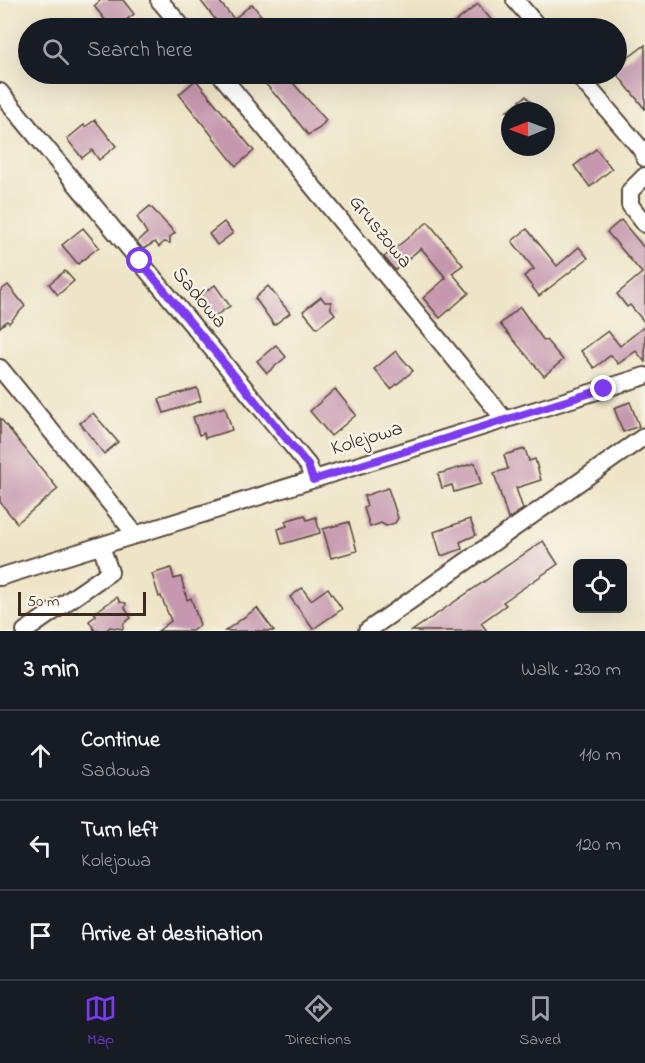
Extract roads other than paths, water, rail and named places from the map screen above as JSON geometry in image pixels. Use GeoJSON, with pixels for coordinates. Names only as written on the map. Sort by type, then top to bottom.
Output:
{"type":"FeatureCollection","features":[{"type":"Feature","properties":{"kind":"street"},"geometry":{"type":"LineString","coordinates":[[159,0],[174,18]]}},
{"type":"Feature","properties":{"kind":"street"},"geometry":{"type":"LineString","coordinates":[[515,0],[530,18]]}},
{"type":"Feature","properties":{"kind":"street","name":"Gruszowa"},"geometry":{"type":"LineString","coordinates":[[228,84],[506,420]]}},
{"type":"Feature","properties":{"kind":"street"},"geometry":{"type":"LineString","coordinates":[[586,84],[641,149],[645,158]]}},
{"type":"Feature","properties":{"kind":"street","name":"Sadowa"},"geometry":{"type":"LineString","coordinates":[[0,92],[308,465],[313,480]]}},
{"type":"Feature","properties":{"kind":"street"},"geometry":{"type":"LineString","coordinates":[[645,176],[630,191],[630,205],[645,224]]}},
{"type":"Feature","properties":{"kind":"street"},"geometry":{"type":"LineString","coordinates":[[0,368],[136,535]]}},
{"type":"Feature","properties":{"kind":"street","name":"Kolejowa"},"geometry":{"type":"LineString","coordinates":[[0,577],[645,376]]}},
{"type":"Feature","properties":{"kind":"street"},"geometry":{"type":"LineString","coordinates":[[367,631],[645,436]]}},
{"type":"Feature","properties":{"kind":"street"},"geometry":{"type":"LineString","coordinates":[[25,631],[110,572],[101,546]]}}]}
